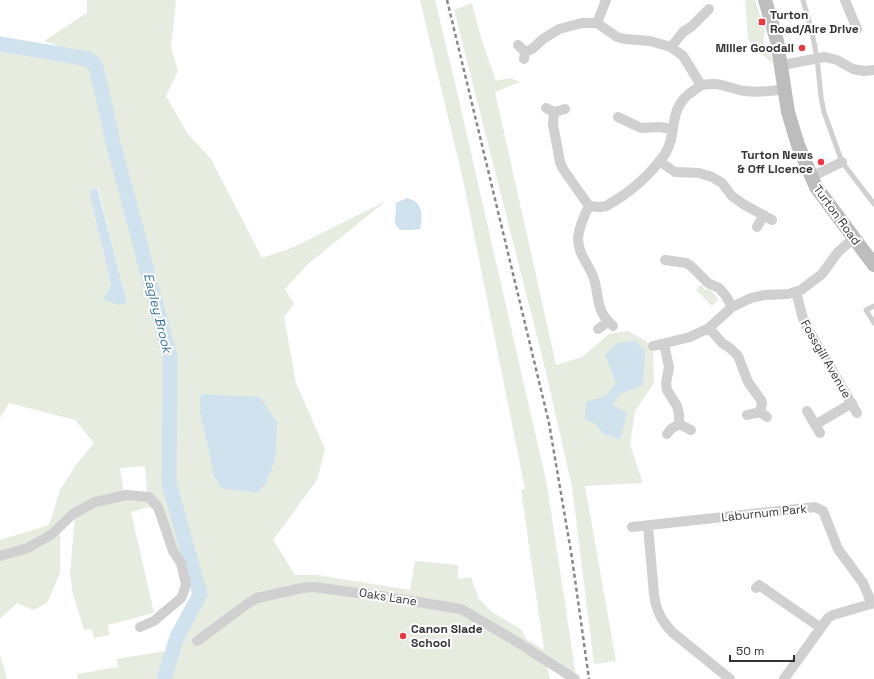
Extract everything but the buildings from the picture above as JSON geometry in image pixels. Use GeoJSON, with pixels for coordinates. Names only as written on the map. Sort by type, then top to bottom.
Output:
{"type":"FeatureCollection","features":[{"type":"Feature","properties":{"kind":"main road","name":"Turton Road"},"geometry":{"type":"LineString","coordinates":[[765,0],[777,41],[782,65],[788,112],[798,145],[811,177],[821,194],[874,265]]}},
{"type":"Feature","properties":{"kind":"street"},"geometry":{"type":"LineString","coordinates":[[597,23],[606,0]]}},
{"type":"Feature","properties":{"kind":"street"},"geometry":{"type":"LineString","coordinates":[[845,0],[857,29]]}},
{"type":"Feature","properties":{"kind":"street"},"geometry":{"type":"LineString","coordinates":[[671,47],[684,32],[711,7]]}},
{"type":"Feature","properties":{"kind":"street"},"geometry":{"type":"LineString","coordinates":[[522,52],[532,49],[542,39],[559,29],[582,23],[597,23],[617,36],[625,39],[650,41],[671,47],[683,56],[695,73],[701,85]]}},
{"type":"Feature","properties":{"kind":"street"},"geometry":{"type":"LineString","coordinates":[[782,65],[817,58],[831,58],[853,69],[864,71],[874,70]]}},
{"type":"Feature","properties":{"kind":"street"},"geometry":{"type":"LineString","coordinates":[[588,206],[600,207],[612,202],[640,182],[666,152],[676,111],[686,95],[701,85],[723,85],[744,91],[760,92],[785,89]]}},
{"type":"Feature","properties":{"kind":"street"},"geometry":{"type":"LineString","coordinates":[[565,109],[550,110],[560,162],[588,206]]}},
{"type":"Feature","properties":{"kind":"street"},"geometry":{"type":"LineString","coordinates":[[618,117],[629,128],[646,129],[655,127],[672,129]]}},
{"type":"Feature","properties":{"kind":"street"},"geometry":{"type":"LineString","coordinates":[[659,161],[675,172],[699,173],[712,176],[722,183],[735,198],[768,218],[757,227]]}},
{"type":"Feature","properties":{"kind":"street"},"geometry":{"type":"LineString","coordinates":[[811,177],[842,162]]}},
{"type":"Feature","properties":{"kind":"street"},"geometry":{"type":"LineString","coordinates":[[588,206],[578,238],[579,248],[594,278],[599,307],[611,324],[598,329]]}},
{"type":"Feature","properties":{"kind":"street"},"geometry":{"type":"LineString","coordinates":[[653,346],[690,337],[709,328],[732,307],[758,296],[796,292],[822,274],[838,252],[854,238]]}},
{"type":"Feature","properties":{"kind":"street"},"geometry":{"type":"LineString","coordinates":[[665,260],[679,258],[692,266],[708,283],[719,288],[726,296],[732,307]]}},
{"type":"Feature","properties":{"kind":"street","name":"Fossgill Avenue"},"geometry":{"type":"LineString","coordinates":[[796,292],[804,322],[857,413]]}},
{"type":"Feature","properties":{"kind":"street"},"geometry":{"type":"LineString","coordinates":[[709,328],[722,343],[738,356],[748,382],[761,400],[763,414],[747,415]]}},
{"type":"Feature","properties":{"kind":"street"},"geometry":{"type":"LineString","coordinates":[[664,344],[669,367],[666,383],[667,390],[677,406],[679,424]]}},
{"type":"Feature","properties":{"kind":"street","name":"Fossgill Avenue"},"geometry":{"type":"LineString","coordinates":[[807,411],[818,429],[852,403]]}},
{"type":"Feature","properties":{"kind":"street"},"geometry":{"type":"LineString","coordinates":[[679,424],[691,430]]}},
{"type":"Feature","properties":{"kind":"street"},"geometry":{"type":"LineString","coordinates":[[667,434],[671,429],[679,424]]}},
{"type":"Feature","properties":{"kind":"street"},"geometry":{"type":"LineString","coordinates":[[0,556],[28,548],[52,534],[73,514],[94,502],[127,495],[149,497],[158,507],[173,551],[181,563],[186,584],[181,598],[154,621],[140,627]]}},
{"type":"Feature","properties":{"kind":"street","name":"Laburnum Park"},"geometry":{"type":"LineString","coordinates":[[632,527],[815,507],[819,508],[824,514],[838,549],[863,582],[873,603]]}},
{"type":"Feature","properties":{"kind":"street"},"geometry":{"type":"LineString","coordinates":[[648,526],[654,594],[659,615],[664,624],[672,632],[730,679]]}},
{"type":"Feature","properties":{"kind":"street"},"geometry":{"type":"LineString","coordinates":[[756,588],[759,584],[821,628]]}},
{"type":"Feature","properties":{"kind":"street","name":"Oaks Lane"},"geometry":{"type":"LineString","coordinates":[[197,641],[257,598],[302,588],[314,587],[461,609],[514,640],[575,679]]}},
{"type":"Feature","properties":{"kind":"street"},"geometry":{"type":"LineString","coordinates":[[784,679],[828,618],[833,615],[873,603]]}},
{"type":"Feature","properties":{"kind":"lane"},"geometry":{"type":"LineString","coordinates":[[803,0],[808,15],[817,58],[824,112],[842,162],[874,204]]}},
{"type":"Feature","properties":{"kind":"lane"},"geometry":{"type":"LineString","coordinates":[[874,306],[866,310],[874,323]]}},
{"type":"Feature","properties":{"kind":"shaded area"},"geometry":{"type":"Polygon","coordinates":[[[87,0],[176,0],[171,47],[178,71],[166,96],[188,134],[211,159],[262,258],[294,247],[386,201],[308,264],[285,289],[294,304],[284,317],[296,383],[325,449],[317,480],[273,540],[295,575],[317,575],[410,590],[415,561],[458,565],[458,579],[471,577],[479,599],[492,612],[522,630],[526,639],[544,650],[521,490],[525,489],[464,184],[420,0],[435,0],[547,485],[576,676],[546,663],[550,679],[165,679],[169,660],[163,679],[78,679],[77,674],[118,667],[116,659],[172,650],[177,637],[200,594],[195,574],[173,551],[147,491],[145,466],[120,468],[124,493],[91,500],[60,527],[60,573],[47,603],[33,610],[17,603],[0,619],[0,540],[49,525],[60,490],[76,465],[94,443],[75,420],[9,403],[0,418],[0,49],[92,64],[110,145],[167,345],[120,143],[97,59],[44,41],[87,13],[87,0]],[[97,187],[89,191],[111,285],[103,299],[127,303],[98,188],[97,187]],[[199,408],[214,476],[221,488],[199,408]]]}},
{"type":"Feature","properties":{"kind":"shaded area"},"geometry":{"type":"Polygon","coordinates":[[[745,0],[755,0],[765,30],[763,42],[770,53],[773,64],[750,44],[748,38],[745,0]]]}},
{"type":"Feature","properties":{"kind":"shaded area"},"geometry":{"type":"Polygon","coordinates":[[[472,3],[482,41],[496,81],[510,78],[520,82],[495,92],[556,365],[582,357],[609,334],[628,331],[646,341],[653,353],[654,383],[635,411],[630,445],[643,483],[585,486],[616,661],[594,664],[572,487],[545,368],[454,10],[472,3]]]}},
{"type":"Feature","properties":{"kind":"shaded area"},"geometry":{"type":"Polygon","coordinates":[[[701,285],[706,290],[708,288],[719,299],[712,306],[696,290],[701,285]]]}},
{"type":"Feature","properties":{"kind":"shaded area"},"geometry":{"type":"Polygon","coordinates":[[[145,498],[156,511],[149,507],[131,512],[154,613],[108,625],[109,635],[94,638],[92,629],[84,630],[73,594],[70,573],[75,517],[92,508],[122,500],[145,498]]]}},
{"type":"Feature","properties":{"kind":"shaded area"},"geometry":{"type":"Polygon","coordinates":[[[0,654],[7,679],[0,679],[0,654]]]}},
{"type":"Feature","properties":{"kind":"water"},"geometry":{"type":"Polygon","coordinates":[[[97,187],[127,303],[118,305],[103,299],[111,285],[89,191],[97,187]]]}},
{"type":"Feature","properties":{"kind":"water"},"geometry":{"type":"Polygon","coordinates":[[[407,198],[416,202],[421,209],[420,229],[400,230],[395,224],[396,203],[407,198]]]}},
{"type":"Feature","properties":{"kind":"water"},"geometry":{"type":"Polygon","coordinates":[[[636,341],[645,351],[643,385],[620,394],[612,404],[627,413],[620,439],[603,434],[595,423],[585,420],[586,402],[606,396],[616,383],[605,355],[617,343],[636,341]]]}},
{"type":"Feature","properties":{"kind":"water"},"geometry":{"type":"Polygon","coordinates":[[[201,394],[260,397],[277,423],[275,461],[264,486],[256,493],[221,488],[214,476],[199,408],[201,394]]]}},
{"type":"Feature","properties":{"kind":"waterway","name":"Eagley Brook"},"geometry":{"type":"LineString","coordinates":[[0,44],[88,59],[94,63],[97,71],[114,146],[170,357],[169,484],[200,594],[177,637],[164,679]]}},
{"type":"Feature","properties":{"kind":"railway"},"geometry":{"type":"LineString","coordinates":[[447,0],[549,423],[572,558],[589,679]]}},
{"type":"Feature","properties":{"kind":"place","name":"Turton Road/Aire Drive"},"geometry":{"type":"Point","coordinates":[762,22]}},
{"type":"Feature","properties":{"kind":"place","name":"Miller Goodall"},"geometry":{"type":"Point","coordinates":[802,48]}},
{"type":"Feature","properties":{"kind":"place","name":"Turton News & Off Licence"},"geometry":{"type":"Point","coordinates":[821,162]}},
{"type":"Feature","properties":{"kind":"place","name":"Canon Slade School"},"geometry":{"type":"Point","coordinates":[403,636]}}]}
